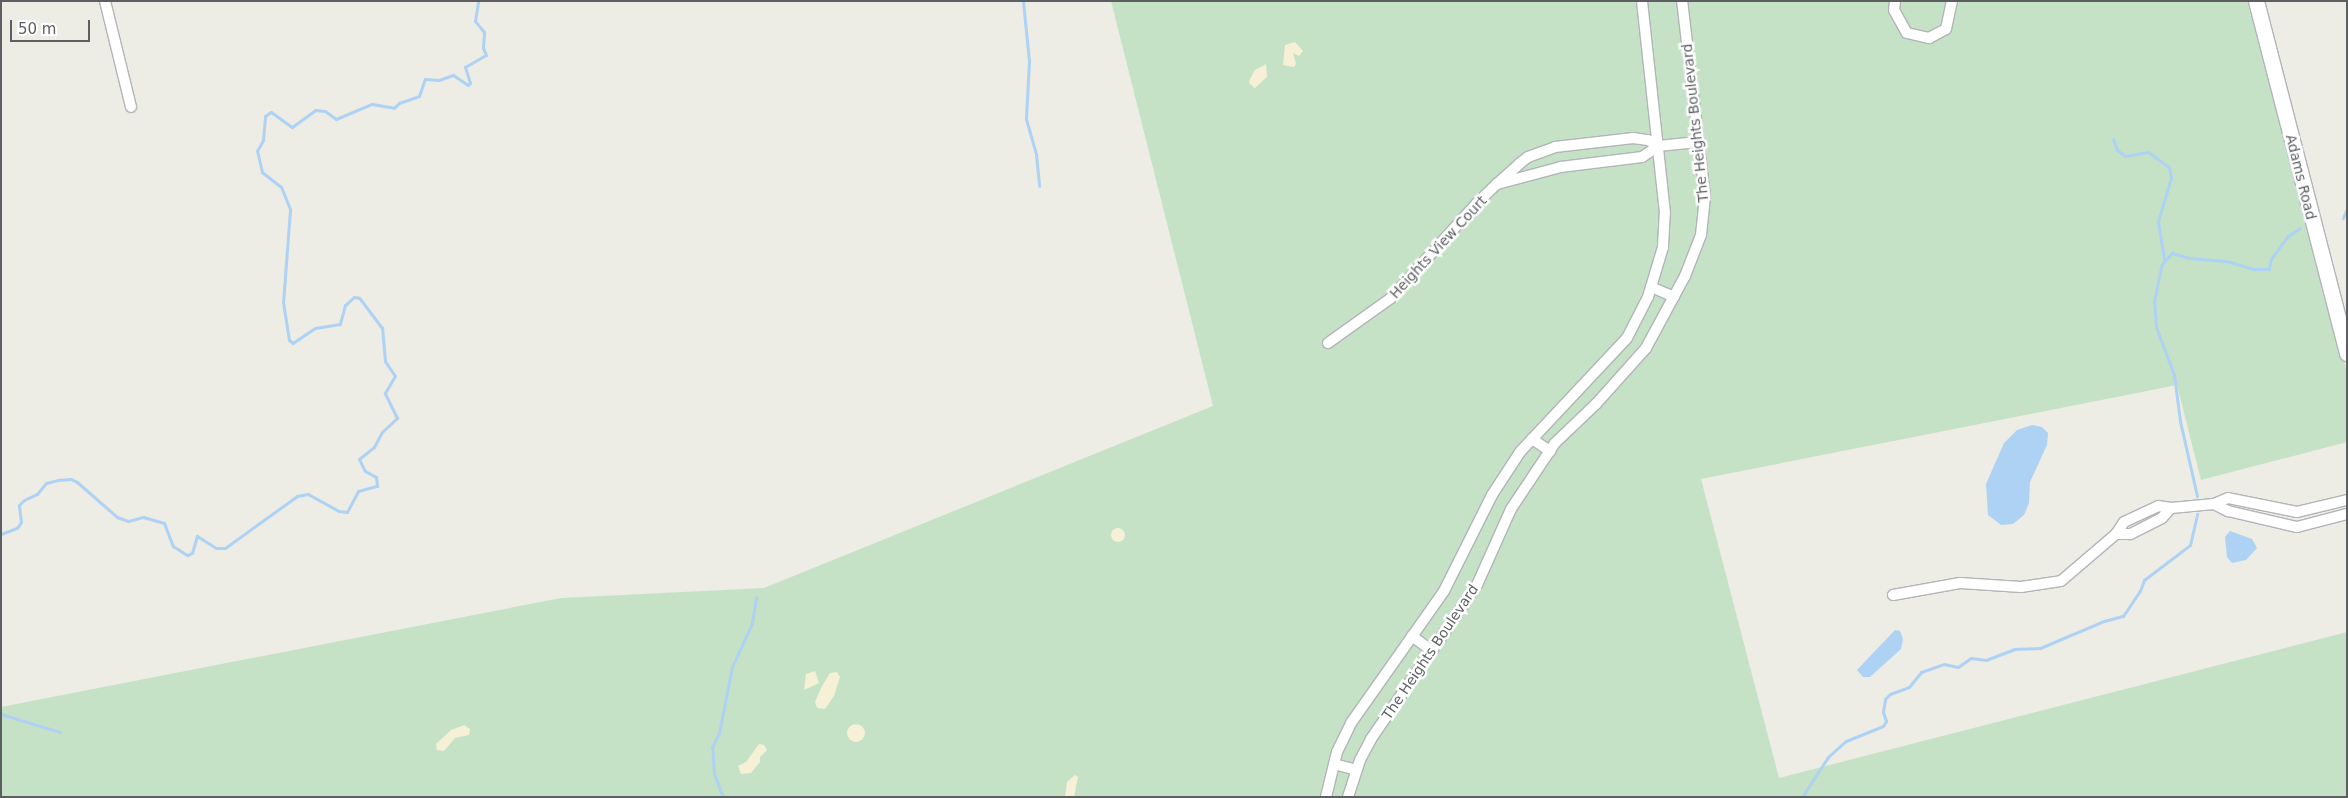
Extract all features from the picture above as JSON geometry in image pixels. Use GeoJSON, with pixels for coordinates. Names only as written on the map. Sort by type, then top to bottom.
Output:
{"type":"FeatureCollection","features":[{"type":"Feature","properties":{"kind":"main road","name":"Adams Road"},"geometry":{"type":"LineString","coordinates":[[2256,1],[2347,353]]}},
{"type":"Feature","properties":{"kind":"street"},"geometry":{"type":"LineString","coordinates":[[105,1],[131,107]]}},
{"type":"Feature","properties":{"kind":"street","name":"The Heights Boulevard"},"geometry":{"type":"LineString","coordinates":[[1326,797],[1334,764],[1351,723],[1444,591],[1492,495],[1532,439],[1626,338],[1651,287],[1660,264],[1664,231],[1664,193],[1642,1]]}},
{"type":"Feature","properties":{"kind":"street","name":"The Heights Boulevard"},"geometry":{"type":"LineString","coordinates":[[1348,797],[1356,770],[1371,739],[1477,585],[1511,509],[1550,451],[1646,348],[1674,297],[1703,223],[1705,196],[1682,1]]}},
{"type":"Feature","properties":{"kind":"street"},"geometry":{"type":"LineString","coordinates":[[1895,1],[1894,10],[1907,33],[1929,38],[1946,29],[1952,1]]}},
{"type":"Feature","properties":{"kind":"street","name":"Heights View Court"},"geometry":{"type":"LineString","coordinates":[[1328,344],[1391,298],[1497,184],[1528,157],[1546,149],[1641,138],[1658,146]]}},
{"type":"Feature","properties":{"kind":"street"},"geometry":{"type":"LineString","coordinates":[[1658,146],[1698,142]]}},
{"type":"Feature","properties":{"kind":"street","name":"Heights View Court"},"geometry":{"type":"LineString","coordinates":[[1497,184],[1561,167],[1642,157],[1658,146]]}},
{"type":"Feature","properties":{"kind":"street"},"geometry":{"type":"LineString","coordinates":[[1651,287],[1674,297]]}},
{"type":"Feature","properties":{"kind":"street"},"geometry":{"type":"LineString","coordinates":[[1532,439],[1550,451]]}},
{"type":"Feature","properties":{"kind":"street"},"geometry":{"type":"LineString","coordinates":[[1893,595],[1960,583],[2021,587],[2061,581],[2116,534],[2130,534],[2162,518],[2171,508],[2214,504],[2228,498],[2297,512],[2347,500]]}},
{"type":"Feature","properties":{"kind":"street"},"geometry":{"type":"LineString","coordinates":[[2214,504],[2228,512],[2297,527],[2347,514]]}},
{"type":"Feature","properties":{"kind":"street"},"geometry":{"type":"LineString","coordinates":[[2287,511],[2287,526]]}},
{"type":"Feature","properties":{"kind":"street"},"geometry":{"type":"LineString","coordinates":[[1412,636],[1432,651]]}},
{"type":"Feature","properties":{"kind":"street"},"geometry":{"type":"LineString","coordinates":[[1334,764],[1356,770]]}},
{"type":"Feature","properties":{"kind":"green space"},"geometry":{"type":"Polygon","coordinates":[[[1111,1],[2247,1],[2347,372],[2347,442],[2201,480],[2177,385],[1701,479],[1779,778],[2347,632],[2347,797],[1,797],[1,707],[561,598],[764,588],[1213,406],[1111,1]]]}},
{"type":"Feature","properties":{"kind":"sand"},"geometry":{"type":"Polygon","coordinates":[[[1295,42],[1303,51],[1299,56],[1293,53],[1296,64],[1294,67],[1283,65],[1285,45],[1295,42]]]}},
{"type":"Feature","properties":{"kind":"sand"},"geometry":{"type":"Polygon","coordinates":[[[1266,64],[1267,77],[1255,88],[1249,83],[1250,79],[1255,70],[1266,64]]]}},
{"type":"Feature","properties":{"kind":"sand"},"geometry":{"type":"Polygon","coordinates":[[[1115,528],[1121,528],[1125,535],[1121,542],[1115,542],[1111,538],[1111,532],[1115,528]]]}},
{"type":"Feature","properties":{"kind":"sand"},"geometry":{"type":"Polygon","coordinates":[[[815,671],[819,683],[804,690],[806,674],[815,671]]]}},
{"type":"Feature","properties":{"kind":"sand"},"geometry":{"type":"Polygon","coordinates":[[[837,672],[840,677],[834,696],[825,709],[817,708],[815,702],[822,686],[830,673],[837,672]]]}},
{"type":"Feature","properties":{"kind":"sand"},"geometry":{"type":"Polygon","coordinates":[[[856,724],[862,727],[865,733],[862,739],[856,742],[850,739],[847,733],[850,727],[856,724]]]}},
{"type":"Feature","properties":{"kind":"sand"},"geometry":{"type":"Polygon","coordinates":[[[464,725],[470,729],[469,735],[455,738],[444,751],[437,750],[436,744],[451,730],[464,725]]]}},
{"type":"Feature","properties":{"kind":"sand"},"geometry":{"type":"Polygon","coordinates":[[[759,744],[764,745],[767,750],[760,757],[760,762],[751,773],[741,774],[738,766],[746,762],[759,744]]]}},
{"type":"Feature","properties":{"kind":"sand"},"geometry":{"type":"Polygon","coordinates":[[[1075,775],[1078,777],[1074,797],[1065,797],[1067,782],[1075,775]]]}},
{"type":"Feature","properties":{"kind":"water"},"geometry":{"type":"Polygon","coordinates":[[[2032,425],[2042,427],[2048,433],[2047,445],[2030,482],[2029,503],[2024,515],[2013,524],[2001,525],[1988,515],[1986,484],[2004,443],[2017,430],[2032,425]]]}},
{"type":"Feature","properties":{"kind":"water"},"geometry":{"type":"Polygon","coordinates":[[[2230,531],[2252,539],[2257,548],[2246,560],[2232,563],[2227,557],[2225,537],[2230,531]]]}},
{"type":"Feature","properties":{"kind":"water"},"geometry":{"type":"Polygon","coordinates":[[[1895,630],[1900,631],[1903,639],[1901,649],[1870,677],[1863,677],[1857,670],[1895,630]]]}},
{"type":"Feature","properties":{"kind":"waterway"},"geometry":{"type":"LineString","coordinates":[[1,534],[17,528],[21,522],[19,505],[24,500],[37,494],[46,483],[58,480],[71,479],[77,482],[117,517],[128,521],[143,517],[164,523],[173,546],[187,555],[192,553],[197,536],[216,548],[225,548],[297,496],[308,494],[339,511],[347,512],[358,491],[377,486],[376,477],[365,471],[359,459],[374,447],[382,432],[397,418],[385,393],[395,376],[385,361],[382,328],[359,298],[354,297],[345,305],[340,324],[315,328],[293,343],[289,340],[283,303],[290,209],[281,187],[262,172],[257,151],[263,140],[265,116],[271,112],[292,127],[315,110],[325,111],[336,119],[372,104],[394,108],[399,103],[419,96],[425,79],[439,80],[453,75],[468,85],[470,83],[465,67],[486,55],[483,48],[484,32],[475,21],[478,1]]}},
{"type":"Feature","properties":{"kind":"waterway"},"geometry":{"type":"LineString","coordinates":[[1023,1],[1029,61],[1026,119],[1036,155],[1039,186]]}},
{"type":"Feature","properties":{"kind":"waterway"},"geometry":{"type":"LineString","coordinates":[[2113,139],[2117,150],[2125,156],[2148,152],[2169,167],[2171,178],[2158,221],[2164,259]]}},
{"type":"Feature","properties":{"kind":"waterway"},"geometry":{"type":"LineString","coordinates":[[2343,218],[2346,211]]}},
{"type":"Feature","properties":{"kind":"waterway"},"geometry":{"type":"LineString","coordinates":[[2197,496],[2180,421],[2174,375],[2156,327],[2154,301],[2162,264],[2172,253],[2189,258],[2227,261],[2253,269],[2269,269],[2271,259],[2288,236],[2300,228]]}},
{"type":"Feature","properties":{"kind":"waterway"},"geometry":{"type":"LineString","coordinates":[[1802,797],[1828,757],[1846,741],[1883,726],[1886,721],[1883,712],[1885,699],[1890,694],[1909,687],[1921,672],[1944,664],[1958,667],[1971,658],[1986,660],[2014,649],[2040,648],[2104,621],[2123,616],[2140,591],[2144,580],[2190,545],[2197,514]]}},
{"type":"Feature","properties":{"kind":"waterway"},"geometry":{"type":"LineString","coordinates":[[723,797],[714,773],[712,747],[719,733],[732,667],[752,623],[756,597]]}},
{"type":"Feature","properties":{"kind":"waterway"},"geometry":{"type":"LineString","coordinates":[[1,714],[60,732]]}}]}
